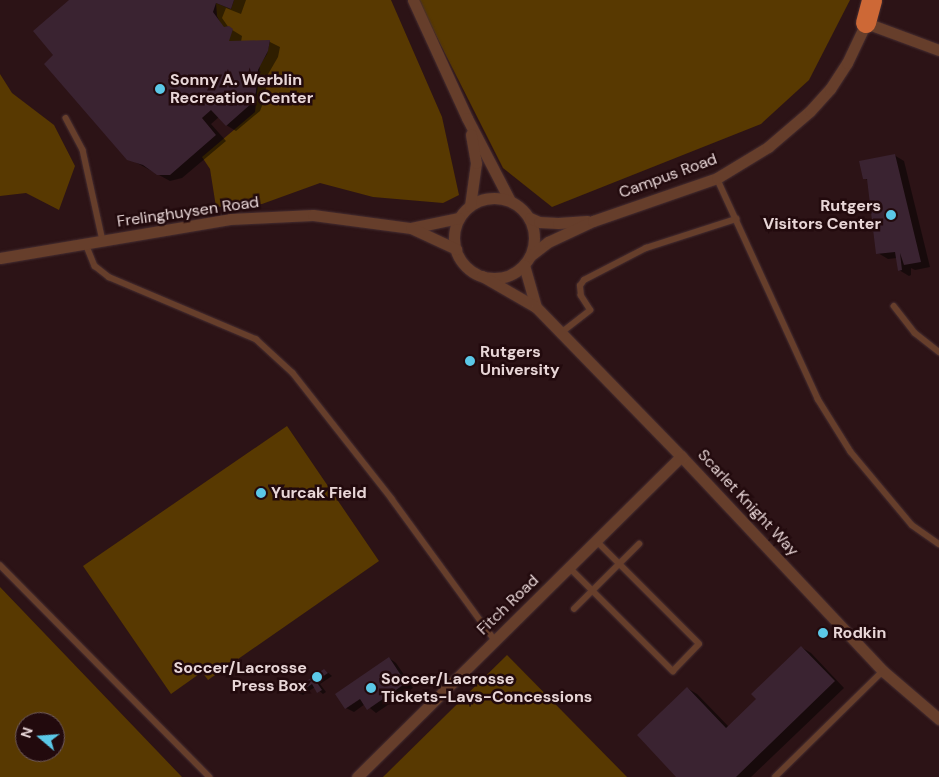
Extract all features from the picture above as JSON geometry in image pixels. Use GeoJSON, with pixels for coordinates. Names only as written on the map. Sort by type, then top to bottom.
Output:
{"type":"FeatureCollection","features":[{"type":"Feature","properties":{"kind":"highway"},"geometry":{"type":"LineString","coordinates":[[866,23],[872,0]]}},
{"type":"Feature","properties":{"kind":"street"},"geometry":{"type":"LineString","coordinates":[[413,0],[467,118],[510,200],[530,218],[534,233],[527,260],[536,307]]}},
{"type":"Feature","properties":{"kind":"street"},"geometry":{"type":"LineString","coordinates":[[866,23],[939,50]]}},
{"type":"Feature","properties":{"kind":"street","name":"Campus Road"},"geometry":{"type":"LineString","coordinates":[[527,260],[548,242],[593,221],[717,178],[768,147],[810,111],[830,89],[847,63],[866,23]]}},
{"type":"Feature","properties":{"kind":"street"},"geometry":{"type":"LineString","coordinates":[[467,118],[476,164],[470,206]]}},
{"type":"Feature","properties":{"kind":"street"},"geometry":{"type":"LineString","coordinates":[[510,200],[492,198],[480,200],[470,206],[460,218],[456,228],[456,249],[462,261],[471,270],[536,307]]}},
{"type":"Feature","properties":{"kind":"street","name":"Frelinghuysen Road"},"geometry":{"type":"LineString","coordinates":[[0,258],[230,220],[313,215],[411,228],[456,249]]}},
{"type":"Feature","properties":{"kind":"street","name":"Frelinghuysen Road"},"geometry":{"type":"LineString","coordinates":[[411,228],[460,218]]}},
{"type":"Feature","properties":{"kind":"street","name":"Campus Road"},"geometry":{"type":"LineString","coordinates":[[530,218],[539,222],[558,223],[593,221]]}},
{"type":"Feature","properties":{"kind":"street"},"geometry":{"type":"LineString","coordinates":[[482,276],[504,276],[515,272],[527,260]]}},
{"type":"Feature","properties":{"kind":"street","name":"Scarlet Knight Way"},"geometry":{"type":"LineString","coordinates":[[536,307],[681,456],[883,671],[939,719]]}},
{"type":"Feature","properties":{"kind":"street","name":"Fitch Road"},"geometry":{"type":"LineString","coordinates":[[356,777],[570,568],[681,456]]}},
{"type":"Feature","properties":{"kind":"lane"},"geometry":{"type":"LineString","coordinates":[[66,118],[83,150],[102,241]]}},
{"type":"Feature","properties":{"kind":"lane"},"geometry":{"type":"LineString","coordinates":[[717,178],[818,399],[850,452],[912,525],[939,544]]}},
{"type":"Feature","properties":{"kind":"lane"},"geometry":{"type":"LineString","coordinates":[[561,333],[590,310],[581,296],[580,286],[584,280],[646,248],[736,219]]}},
{"type":"Feature","properties":{"kind":"lane"},"geometry":{"type":"LineString","coordinates":[[86,244],[95,266],[109,277],[256,339],[293,374],[392,499],[495,640]]}},
{"type":"Feature","properties":{"kind":"lane"},"geometry":{"type":"LineString","coordinates":[[894,306],[915,334],[939,352]]}},
{"type":"Feature","properties":{"kind":"lane"},"geometry":{"type":"LineString","coordinates":[[570,568],[673,671],[699,644],[596,541]]}},
{"type":"Feature","properties":{"kind":"lane"},"geometry":{"type":"LineString","coordinates":[[574,609],[639,544]]}},
{"type":"Feature","properties":{"kind":"lane"},"geometry":{"type":"LineString","coordinates":[[0,564],[210,777]]}},
{"type":"Feature","properties":{"kind":"lane"},"geometry":{"type":"LineString","coordinates":[[775,777],[883,671]]}},
{"type":"Feature","properties":{"kind":"shaded area"},"geometry":{"type":"Polygon","coordinates":[[[234,0],[391,0],[442,117],[459,195],[443,203],[373,197],[320,183],[262,204],[216,207],[210,169],[202,157],[255,112],[260,65],[267,54],[270,41],[229,41],[217,16],[216,3],[231,9],[234,0]]]}},
{"type":"Feature","properties":{"kind":"shaded area"},"geometry":{"type":"Polygon","coordinates":[[[418,0],[850,0],[809,80],[761,124],[552,207],[503,168],[418,0]]]}},
{"type":"Feature","properties":{"kind":"shaded area"},"geometry":{"type":"Polygon","coordinates":[[[0,74],[12,93],[54,125],[75,166],[59,210],[26,193],[0,196],[0,74]]]}},
{"type":"Feature","properties":{"kind":"shaded area","name":"Yurcak Field"},"geometry":{"type":"Polygon","coordinates":[[[287,426],[379,561],[208,680],[202,672],[171,694],[83,566],[287,426]]]}},
{"type":"Feature","properties":{"kind":"shaded area"},"geometry":{"type":"Polygon","coordinates":[[[0,587],[182,777],[0,777],[0,587]]]}},
{"type":"Feature","properties":{"kind":"shaded area"},"geometry":{"type":"Polygon","coordinates":[[[507,655],[627,777],[383,777],[507,655]]]}},
{"type":"Feature","properties":{"kind":"building","name":"Sonny A. Werblin Recreation Center"},"geometry":{"type":"Polygon","coordinates":[[[69,0],[234,0],[231,9],[216,3],[213,12],[224,27],[229,26],[233,29],[229,41],[270,40],[268,51],[258,70],[256,92],[252,103],[226,126],[211,110],[202,118],[216,135],[170,175],[157,175],[143,165],[127,160],[44,64],[53,55],[33,31],[69,0]]]}},
{"type":"Feature","properties":{"kind":"building","name":"Rutgers Visitors Center"},"geometry":{"type":"Polygon","coordinates":[[[895,154],[921,262],[904,265],[900,253],[902,270],[898,271],[895,252],[876,254],[867,179],[863,179],[859,161],[895,154]]]}},
{"type":"Feature","properties":{"kind":"building"},"geometry":{"type":"Polygon","coordinates":[[[801,646],[835,681],[736,777],[676,777],[637,735],[687,687],[726,728],[756,699],[751,694],[801,646]]]}},
{"type":"Feature","properties":{"kind":"building","name":"Soccer/Lacrosse Tickets-Lavs-Concessions"},"geometry":{"type":"Polygon","coordinates":[[[389,657],[406,683],[367,710],[360,699],[345,709],[335,694],[389,657]]]}},
{"type":"Feature","properties":{"kind":"building","name":"Soccer/Lacrosse Press Box"},"geometry":{"type":"Polygon","coordinates":[[[324,669],[328,673],[316,681],[322,690],[317,693],[312,684],[298,694],[295,689],[324,669]]]}},
{"type":"Feature","properties":{"kind":"place","name":"Sonny A. Werblin Recreation Center"},"geometry":{"type":"Point","coordinates":[160,89]}},
{"type":"Feature","properties":{"kind":"place","name":"Rutgers Visitors Center"},"geometry":{"type":"Point","coordinates":[891,215]}},
{"type":"Feature","properties":{"kind":"place","name":"Rutgers University"},"geometry":{"type":"Point","coordinates":[470,361]}},
{"type":"Feature","properties":{"kind":"place","name":"Yurcak Field"},"geometry":{"type":"Point","coordinates":[261,493]}},
{"type":"Feature","properties":{"kind":"place","name":"Rodkin"},"geometry":{"type":"Point","coordinates":[823,633]}},
{"type":"Feature","properties":{"kind":"place","name":"Soccer/Lacrosse Press Box"},"geometry":{"type":"Point","coordinates":[317,677]}},
{"type":"Feature","properties":{"kind":"place","name":"Soccer/Lacrosse Tickets-Lavs-Concessions"},"geometry":{"type":"Point","coordinates":[371,688]}}]}
